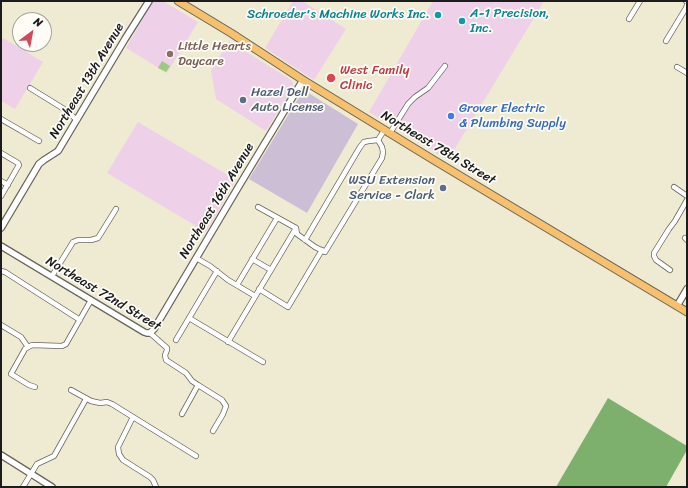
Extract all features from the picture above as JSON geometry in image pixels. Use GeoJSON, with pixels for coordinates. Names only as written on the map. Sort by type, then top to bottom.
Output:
{"type":"FeatureCollection","features":[{"type":"Feature","properties":{"kind":"main road","name":"Northeast 78th Street"},"geometry":{"type":"LineString","coordinates":[[178,1],[236,36],[303,80],[687,312]]}},
{"type":"Feature","properties":{"kind":"street","name":"Northeast 13th Avenue"},"geometry":{"type":"LineString","coordinates":[[1,228],[39,164],[58,150],[148,1]]}},
{"type":"Feature","properties":{"kind":"street"},"geometry":{"type":"LineString","coordinates":[[629,19],[640,1]]}},
{"type":"Feature","properties":{"kind":"street"},"geometry":{"type":"LineString","coordinates":[[666,41],[687,5]]}},
{"type":"Feature","properties":{"kind":"street"},"geometry":{"type":"LineString","coordinates":[[305,240],[364,142],[378,140],[408,104],[428,88],[445,66]]}},
{"type":"Feature","properties":{"kind":"street"},"geometry":{"type":"LineString","coordinates":[[677,67],[687,73]]}},
{"type":"Feature","properties":{"kind":"street","name":"Northeast 16th Avenue"},"geometry":{"type":"LineString","coordinates":[[150,333],[154,329],[303,80]]}},
{"type":"Feature","properties":{"kind":"street"},"geometry":{"type":"LineString","coordinates":[[30,88],[64,109],[77,120]]}},
{"type":"Feature","properties":{"kind":"street"},"geometry":{"type":"LineString","coordinates":[[1,119],[39,141]]}},
{"type":"Feature","properties":{"kind":"street"},"geometry":{"type":"LineString","coordinates":[[296,228],[297,234],[325,252],[382,158],[382,147],[378,140]]}},
{"type":"Feature","properties":{"kind":"street"},"geometry":{"type":"LineString","coordinates":[[1,153],[19,165],[1,196]]}},
{"type":"Feature","properties":{"kind":"street"},"geometry":{"type":"LineString","coordinates":[[1,181],[8,185]]}},
{"type":"Feature","properties":{"kind":"street"},"geometry":{"type":"LineString","coordinates":[[674,187],[687,196]]}},
{"type":"Feature","properties":{"kind":"street"},"geometry":{"type":"LineString","coordinates":[[670,270],[656,260],[654,253],[687,200]]}},
{"type":"Feature","properties":{"kind":"street"},"geometry":{"type":"LineString","coordinates":[[258,207],[296,228]]}},
{"type":"Feature","properties":{"kind":"street"},"geometry":{"type":"LineString","coordinates":[[52,276],[73,242],[98,238],[116,209]]}},
{"type":"Feature","properties":{"kind":"street"},"geometry":{"type":"LineString","coordinates":[[237,285],[276,218]]}},
{"type":"Feature","properties":{"kind":"street"},"geometry":{"type":"LineString","coordinates":[[228,342],[296,228]]}},
{"type":"Feature","properties":{"kind":"street","name":"Northeast 72nd Street"},"geometry":{"type":"LineString","coordinates":[[1,246],[144,332],[150,333],[167,348],[168,350],[165,355],[166,360],[186,373],[192,381],[198,385]]}},
{"type":"Feature","properties":{"kind":"street"},"geometry":{"type":"LineString","coordinates":[[259,289],[288,307],[322,250]]}},
{"type":"Feature","properties":{"kind":"street"},"geometry":{"type":"LineString","coordinates":[[196,258],[255,296]]}},
{"type":"Feature","properties":{"kind":"street"},"geometry":{"type":"LineString","coordinates":[[252,259],[271,270]]}},
{"type":"Feature","properties":{"kind":"street"},"geometry":{"type":"LineString","coordinates":[[176,340],[217,271]]}},
{"type":"Feature","properties":{"kind":"street"},"geometry":{"type":"LineString","coordinates":[[1,272],[5,272],[80,320]]}},
{"type":"Feature","properties":{"kind":"street"},"geometry":{"type":"LineString","coordinates":[[677,306],[687,289]]}},
{"type":"Feature","properties":{"kind":"street"},"geometry":{"type":"LineString","coordinates":[[35,387],[11,374],[25,349],[32,346],[62,346],[66,344],[92,300]]}},
{"type":"Feature","properties":{"kind":"street"},"geometry":{"type":"LineString","coordinates":[[189,318],[263,362]]}},
{"type":"Feature","properties":{"kind":"street"},"geometry":{"type":"LineString","coordinates":[[1,325],[21,337],[28,347]]}},
{"type":"Feature","properties":{"kind":"street"},"geometry":{"type":"LineString","coordinates":[[182,414],[198,385],[222,400],[226,406],[213,431]]}},
{"type":"Feature","properties":{"kind":"street"},"geometry":{"type":"LineString","coordinates":[[71,390],[94,402],[109,403],[196,456]]}},
{"type":"Feature","properties":{"kind":"street"},"geometry":{"type":"LineString","coordinates":[[23,487],[38,463],[54,456],[86,399]]}},
{"type":"Feature","properties":{"kind":"street"},"geometry":{"type":"LineString","coordinates":[[133,417],[118,447],[119,454],[123,460],[150,477],[156,487]]}},
{"type":"Feature","properties":{"kind":"street"},"geometry":{"type":"LineString","coordinates":[[1,455],[52,487]]}},
{"type":"Feature","properties":{"kind":"shaded area"},"geometry":{"type":"Polygon","coordinates":[[[153,1],[163,1],[198,22],[167,73],[126,48],[153,1]]]}},
{"type":"Feature","properties":{"kind":"shaded area"},"geometry":{"type":"Polygon","coordinates":[[[293,1],[302,1],[346,29],[314,80],[265,48],[293,1]]]}},
{"type":"Feature","properties":{"kind":"shaded area"},"geometry":{"type":"Polygon","coordinates":[[[433,1],[540,1],[543,3],[448,160],[369,112],[433,1]]]}},
{"type":"Feature","properties":{"kind":"shaded area"},"geometry":{"type":"Polygon","coordinates":[[[3,38],[12,43],[12,52],[26,52],[43,62],[15,109],[1,101],[1,42],[3,38]]]}},
{"type":"Feature","properties":{"kind":"shaded area"},"geometry":{"type":"Polygon","coordinates":[[[229,41],[293,82],[293,87],[266,131],[216,99],[211,71],[229,41]]]}},
{"type":"Feature","properties":{"kind":"shaded area"},"geometry":{"type":"Polygon","coordinates":[[[307,92],[358,124],[307,213],[249,179],[301,94],[307,92]]]}},
{"type":"Feature","properties":{"kind":"shaded area"},"geometry":{"type":"Polygon","coordinates":[[[138,122],[236,180],[206,232],[107,173],[138,122]]]}},
{"type":"Feature","properties":{"kind":"green space"},"geometry":{"type":"Polygon","coordinates":[[[162,61],[170,66],[166,72],[158,68],[162,61]]]}},
{"type":"Feature","properties":{"kind":"green space"},"geometry":{"type":"Polygon","coordinates":[[[608,398],[687,446],[687,450],[666,487],[556,487],[608,398]]]}},
{"type":"Feature","properties":{"kind":"place","name":"Schroeder's Machine Works Inc."},"geometry":{"type":"Point","coordinates":[438,15]}},
{"type":"Feature","properties":{"kind":"place","name":"A-1 Precision, Inc."},"geometry":{"type":"Point","coordinates":[462,21]}},
{"type":"Feature","properties":{"kind":"place","name":"Little Hearts Daycare"},"geometry":{"type":"Point","coordinates":[170,54]}},
{"type":"Feature","properties":{"kind":"place","name":"West Family Clinic"},"geometry":{"type":"Point","coordinates":[331,78]}},
{"type":"Feature","properties":{"kind":"place","name":"Hazel Dell Auto License"},"geometry":{"type":"Point","coordinates":[243,100]}},
{"type":"Feature","properties":{"kind":"place","name":"Grover Electric & Plumbing Supply"},"geometry":{"type":"Point","coordinates":[451,116]}},
{"type":"Feature","properties":{"kind":"place","name":"WSU Extension Service - Clark"},"geometry":{"type":"Point","coordinates":[443,188]}}]}
